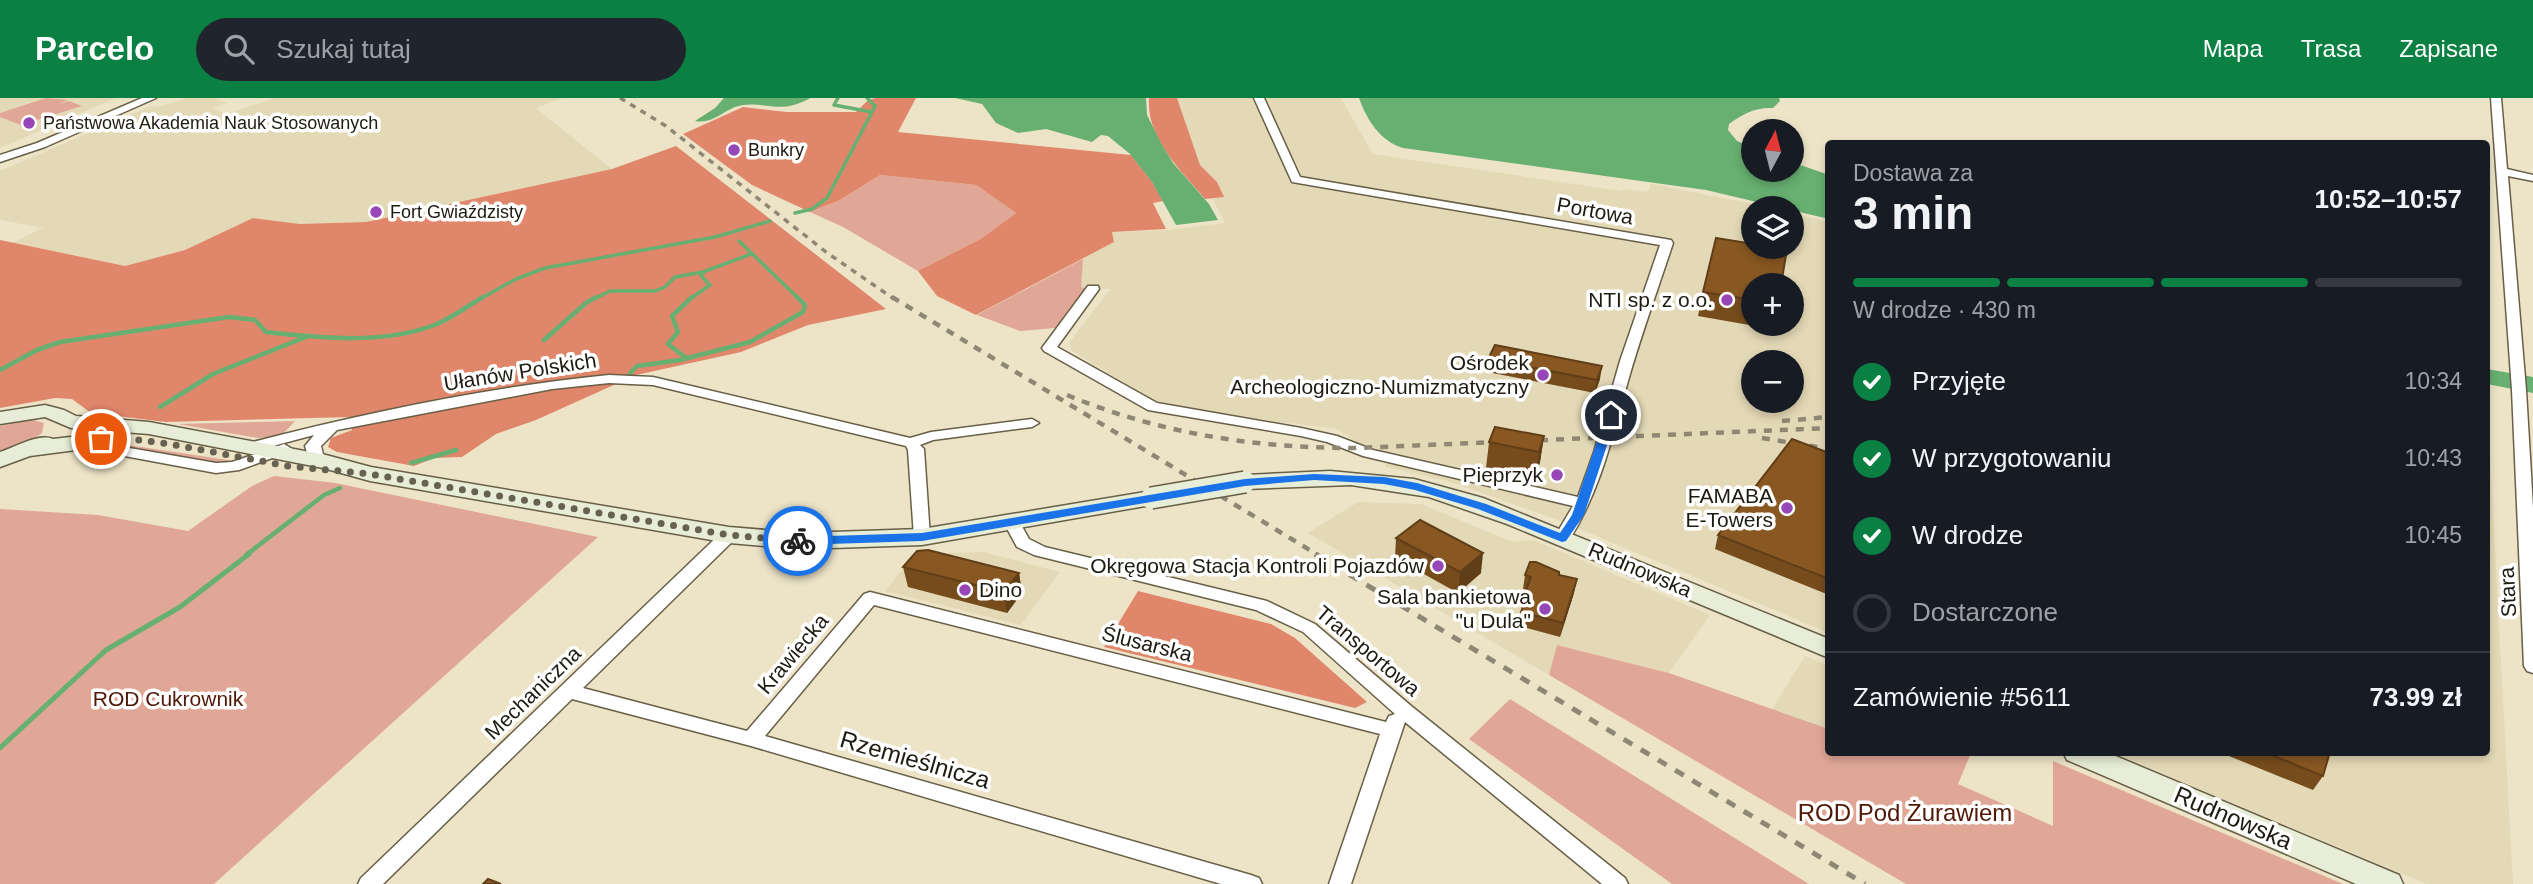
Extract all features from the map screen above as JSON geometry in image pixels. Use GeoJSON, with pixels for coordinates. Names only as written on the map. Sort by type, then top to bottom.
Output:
{"type":"FeatureCollection","features":[{"type":"Feature","properties":{"kind":"main road","name":"Rudnowska"},"geometry":{"type":"LineString","coordinates":[[0,418],[45,411],[81,424],[149,428],[260,453],[310,469],[370,474],[729,535],[814,541],[922,537],[1245,482],[1314,477],[1384,481],[1450,495],[1562,538],[1825,647]]}},
{"type":"Feature","properties":{"kind":"main road"},"geometry":{"type":"LineString","coordinates":[[11,458],[58,432],[62,419]]}},
{"type":"Feature","properties":{"kind":"main road","name":"Rudnowska"},"geometry":{"type":"LineString","coordinates":[[11,458],[101,439],[260,453],[327,462],[370,474]]}},
{"type":"Feature","properties":{"kind":"main road","name":"Rudnowska"},"geometry":{"type":"LineString","coordinates":[[2086,756],[2388,884]]}},
{"type":"Feature","properties":{"kind":"street"},"geometry":{"type":"LineString","coordinates":[[0,164],[151,98]]}},
{"type":"Feature","properties":{"kind":"street","name":"Portowa"},"geometry":{"type":"LineString","coordinates":[[1259,98],[1296,180],[1667,243],[1583,503],[1562,538]]}},
{"type":"Feature","properties":{"kind":"street","name":"Stara"},"geometry":{"type":"LineString","coordinates":[[2496,98],[2518,390],[2528,485],[2533,666]]}},
{"type":"Feature","properties":{"kind":"street"},"geometry":{"type":"LineString","coordinates":[[0,159],[41,145]]}},
{"type":"Feature","properties":{"kind":"street"},"geometry":{"type":"LineString","coordinates":[[2503,172],[2533,178]]}},
{"type":"Feature","properties":{"kind":"street"},"geometry":{"type":"LineString","coordinates":[[1093,289],[1049,348],[1146,404],[1172,412],[1332,439],[1368,453],[1583,503]]}},
{"type":"Feature","properties":{"kind":"street","name":"Ułanów Polskich"},"geometry":{"type":"LineString","coordinates":[[260,453],[340,425],[552,385],[609,379],[672,384],[911,443],[931,436],[1032,423]]}},
{"type":"Feature","properties":{"kind":"street","name":"Ułanów Polskich"},"geometry":{"type":"LineString","coordinates":[[260,453],[340,425]]}},
{"type":"Feature","properties":{"kind":"street","name":"Ułanów Polskich"},"geometry":{"type":"LineString","coordinates":[[327,462],[316,456],[313,446],[321,436],[340,425]]}},
{"type":"Feature","properties":{"kind":"street"},"geometry":{"type":"LineString","coordinates":[[911,443],[916,449],[922,537]]}},
{"type":"Feature","properties":{"kind":"street","name":"Transportowa"},"geometry":{"type":"LineString","coordinates":[[1012,523],[1023,543],[1040,551],[1261,605],[1309,628],[1403,710],[1617,884]]}},
{"type":"Feature","properties":{"kind":"street","name":"Mechaniczna"},"geometry":{"type":"LineString","coordinates":[[369,884],[729,535]]}},
{"type":"Feature","properties":{"kind":"street","name":"Ślusarska"},"geometry":{"type":"LineString","coordinates":[[870,598],[1391,730]]}},
{"type":"Feature","properties":{"kind":"street","name":"Krawiecka"},"geometry":{"type":"LineString","coordinates":[[751,739],[870,598]]}},
{"type":"Feature","properties":{"kind":"street","name":"Rzemieślnicza"},"geometry":{"type":"LineString","coordinates":[[569,691],[751,739],[1247,884]]}},
{"type":"Feature","properties":{"kind":"street"},"geometry":{"type":"LineString","coordinates":[[1340,884],[1391,730],[1403,710]]}},
{"type":"Feature","properties":{"kind":"shaded area","name":"Państwowa Akademia Nauk Stosowanych"},"geometry":{"type":"Polygon","coordinates":[[[0,98],[116,98],[0,148],[0,98]]]}},
{"type":"Feature","properties":{"kind":"shaded area"},"geometry":{"type":"Polygon","coordinates":[[[187,98],[216,98],[227,103],[213,108],[226,114],[275,98],[563,98],[536,108],[612,169],[366,222],[300,224],[253,218],[185,250],[125,266],[12,243],[43,228],[0,220],[0,171],[151,106],[158,107],[187,98]]]}},
{"type":"Feature","properties":{"kind":"shaded area"},"geometry":{"type":"Polygon","coordinates":[[[724,98],[810,98],[789,106],[754,104],[735,107],[711,119],[695,121],[715,108],[724,98]]]}},
{"type":"Feature","properties":{"kind":"shaded area"},"geometry":{"type":"Polygon","coordinates":[[[916,98],[898,132],[1131,155],[1163,201],[1153,203],[1166,229],[1112,232],[1114,242],[976,315],[937,296],[918,271],[982,238],[1016,213],[976,185],[880,175],[840,200],[810,212],[752,185],[683,134],[743,107],[787,112],[856,112],[868,100],[916,98]]]}},
{"type":"Feature","properties":{"kind":"shaded area"},"geometry":{"type":"Polygon","coordinates":[[[955,98],[1146,98],[1147,115],[1162,145],[1173,163],[1209,204],[1218,220],[1176,225],[1152,182],[1130,154],[1108,136],[1101,135],[1092,142],[1046,129],[1018,133],[996,123],[982,104],[955,98]]]}},
{"type":"Feature","properties":{"kind":"shaded area"},"geometry":{"type":"Polygon","coordinates":[[[1149,98],[1177,98],[1200,165],[1217,182],[1224,197],[1205,199],[1176,165],[1153,127],[1149,98]]]}},
{"type":"Feature","properties":{"kind":"shaded area"},"geometry":{"type":"Polygon","coordinates":[[[1177,98],[1341,98],[1373,154],[1621,191],[1648,192],[1651,184],[1741,202],[1741,259],[1804,259],[1804,216],[1825,221],[1825,631],[1560,521],[1451,482],[1386,467],[1384,454],[1356,442],[1337,429],[1172,406],[1152,399],[1072,351],[1069,343],[1110,289],[1081,287],[1083,259],[1114,242],[1112,232],[1167,230],[1225,223],[1212,198],[1223,197],[1217,182],[1200,165],[1177,98]]]}},
{"type":"Feature","properties":{"kind":"shaded area"},"geometry":{"type":"Polygon","coordinates":[[[1359,98],[1779,98],[1780,101],[1773,108],[1744,114],[1729,124],[1728,130],[1741,143],[1741,182],[1804,182],[1804,166],[1825,174],[1825,218],[1804,213],[1804,196],[1741,196],[1741,198],[1706,190],[1403,148],[1375,129],[1359,98]]]}},
{"type":"Feature","properties":{"kind":"shaded area"},"geometry":{"type":"Polygon","coordinates":[[[676,146],[886,309],[808,325],[741,352],[636,375],[536,420],[496,434],[462,457],[434,458],[414,466],[337,452],[328,447],[331,438],[352,430],[351,417],[166,422],[91,413],[72,399],[55,398],[0,408],[0,240],[125,266],[185,250],[253,218],[300,224],[366,222],[612,169],[676,146]]]}},
{"type":"Feature","properties":{"kind":"shaded area"},"geometry":{"type":"Polygon","coordinates":[[[2490,456],[2513,884],[2427,884],[2120,756],[2490,756],[2490,456]]]}},
{"type":"Feature","properties":{"kind":"shaded area"},"geometry":{"type":"Polygon","coordinates":[[[1358,502],[1421,504],[1513,542],[1534,540],[1710,615],[1669,673],[1558,645],[1549,675],[1308,533],[1358,502]]]}},
{"type":"Feature","properties":{"kind":"shaded area"},"geometry":{"type":"Polygon","coordinates":[[[984,552],[1060,572],[1021,625],[885,591],[915,554],[984,552]]]}},
{"type":"Feature","properties":{"kind":"shaded area"},"geometry":{"type":"Polygon","coordinates":[[[1138,591],[1271,624],[1295,638],[1367,702],[1355,708],[1104,647],[1138,591]]]}},
{"type":"Feature","properties":{"kind":"shaded area"},"geometry":{"type":"Polygon","coordinates":[[[1805,656],[1825,664],[1825,728],[1772,709],[1805,656]]]}},
{"type":"Feature","properties":{"kind":"green space"},"geometry":{"type":"Polygon","coordinates":[[[46,98],[68,100],[59,104],[69,101],[82,106],[21,125],[0,117],[0,113],[46,98]]]}},
{"type":"Feature","properties":{"kind":"green space"},"geometry":{"type":"Polygon","coordinates":[[[880,175],[976,185],[1016,213],[982,238],[918,271],[843,227],[810,212],[840,200],[880,175]]]}},
{"type":"Feature","properties":{"kind":"green space"},"geometry":{"type":"Polygon","coordinates":[[[1083,259],[1081,287],[1085,288],[1055,328],[1020,331],[977,315],[1083,259]]]}},
{"type":"Feature","properties":{"kind":"green space"},"geometry":{"type":"Polygon","coordinates":[[[30,419],[44,423],[42,433],[26,444],[0,452],[0,426],[30,419]]]}},
{"type":"Feature","properties":{"kind":"green space"},"geometry":{"type":"Polygon","coordinates":[[[295,421],[281,436],[258,438],[178,424],[295,421]]]}},
{"type":"Feature","properties":{"kind":"green space"},"geometry":{"type":"Polygon","coordinates":[[[115,443],[241,462],[221,466],[113,445],[115,443]]]}},
{"type":"Feature","properties":{"kind":"green space","name":"ROD Cukrownik"},"geometry":{"type":"Polygon","coordinates":[[[274,476],[335,483],[598,537],[214,884],[0,884],[0,509],[98,515],[188,531],[252,486],[274,476]]]}},
{"type":"Feature","properties":{"kind":"green space","name":"ROD Pod Żurawiem"},"geometry":{"type":"Polygon","coordinates":[[[1557,645],[1669,673],[1825,728],[1825,756],[1970,756],[1958,784],[2053,826],[2053,761],[2343,884],[1906,884],[1549,675],[1557,645]]]}},
{"type":"Feature","properties":{"kind":"green space"},"geometry":{"type":"Polygon","coordinates":[[[1510,699],[1809,884],[1672,884],[1469,739],[1510,699]]]}},
{"type":"Feature","properties":{"kind":"building"},"geometry":{"type":"Polygon","coordinates":[[[1716,238],[1741,242],[1741,259],[1785,259],[1783,273],[1741,273],[1741,298],[1703,292],[1716,238]]]}},
{"type":"Feature","properties":{"kind":"building"},"geometry":{"type":"Polygon","coordinates":[[[1495,345],[1602,366],[1597,380],[1488,359],[1495,345]]]}},
{"type":"Feature","properties":{"kind":"building"},"geometry":{"type":"Polygon","coordinates":[[[1495,427],[1544,436],[1539,452],[1489,442],[1495,427]]]}},
{"type":"Feature","properties":{"kind":"building","name":"FAMABA E-Towers"},"geometry":{"type":"Polygon","coordinates":[[[1792,439],[1825,451],[1825,577],[1718,535],[1792,439]]]}},
{"type":"Feature","properties":{"kind":"building"},"geometry":{"type":"Polygon","coordinates":[[[1420,520],[1483,553],[1460,572],[1396,538],[1420,520]]]}},
{"type":"Feature","properties":{"kind":"building"},"geometry":{"type":"Polygon","coordinates":[[[928,550],[1019,573],[1004,592],[903,567],[917,551],[928,550]]]}},
{"type":"Feature","properties":{"kind":"building","name":"Sala bankietowa \"u Dula\""},"geometry":{"type":"Polygon","coordinates":[[[1530,562],[1559,572],[1559,575],[1577,579],[1563,623],[1521,612],[1531,577],[1525,575],[1530,562]]]}},
{"type":"Feature","properties":{"kind":"building"},"geometry":{"type":"Polygon","coordinates":[[[2274,756],[2329,756],[2323,776],[2274,756]]]}},
{"type":"Feature","properties":{"kind":"building"},"geometry":{"type":"Polygon","coordinates":[[[488,879],[501,884],[483,884],[488,879]]]}},
{"type":"Feature","properties":{"kind":"waterway"},"geometry":{"type":"LineString","coordinates":[[838,98],[834,105],[872,112]]}},
{"type":"Feature","properties":{"kind":"waterway"},"geometry":{"type":"LineString","coordinates":[[867,98],[875,106],[872,112]]}},
{"type":"Feature","properties":{"kind":"waterway"},"geometry":{"type":"LineString","coordinates":[[795,213],[812,209],[827,198],[872,112]]}},
{"type":"Feature","properties":{"kind":"waterway"},"geometry":{"type":"LineString","coordinates":[[480,299],[516,279],[545,268],[715,237],[770,221]]}},
{"type":"Feature","properties":{"kind":"waterway"},"geometry":{"type":"LineString","coordinates":[[739,241],[799,299]]}},
{"type":"Feature","properties":{"kind":"waterway"},"geometry":{"type":"LineString","coordinates":[[703,272],[751,254]]}},
{"type":"Feature","properties":{"kind":"waterway"},"geometry":{"type":"LineString","coordinates":[[594,299],[610,291],[655,291],[665,287],[675,277],[703,272]]}},
{"type":"Feature","properties":{"kind":"waterway"},"geometry":{"type":"LineString","coordinates":[[690,299],[710,285],[701,276],[703,272]]}},
{"type":"Feature","properties":{"kind":"waterway"},"geometry":{"type":"LineString","coordinates":[[0,370],[37,350],[60,342],[229,317],[255,320],[266,332],[330,338],[396,335],[437,324],[483,297]]}},
{"type":"Feature","properties":{"kind":"waterway"},"geometry":{"type":"LineString","coordinates":[[544,340],[587,302],[597,297]]}},
{"type":"Feature","properties":{"kind":"waterway"},"geometry":{"type":"LineString","coordinates":[[685,357],[668,344],[678,332],[672,316],[692,297]]}},
{"type":"Feature","properties":{"kind":"waterway"},"geometry":{"type":"LineString","coordinates":[[630,373],[637,366],[680,360],[750,342],[803,312],[805,305],[799,299]]}},
{"type":"Feature","properties":{"kind":"waterway"},"geometry":{"type":"LineString","coordinates":[[160,407],[213,374],[306,337]]}},
{"type":"Feature","properties":{"kind":"waterway"},"geometry":{"type":"LineString","coordinates":[[2490,378],[2533,385]]}},
{"type":"Feature","properties":{"kind":"waterway"},"geometry":{"type":"LineString","coordinates":[[411,463],[456,450]]}},
{"type":"Feature","properties":{"kind":"waterway"},"geometry":{"type":"LineString","coordinates":[[246,555],[324,495],[340,488]]}},
{"type":"Feature","properties":{"kind":"waterway"},"geometry":{"type":"LineString","coordinates":[[0,748],[106,650],[180,607],[249,554]]}},
{"type":"Feature","properties":{"kind":"railway"},"geometry":{"type":"LineString","coordinates":[[620,98],[666,126],[826,252],[894,299]]}},
{"type":"Feature","properties":{"kind":"railway"},"geometry":{"type":"LineString","coordinates":[[892,297],[1318,555]]}},
{"type":"Feature","properties":{"kind":"railway"},"geometry":{"type":"LineString","coordinates":[[1067,395],[1138,420],[1173,429],[1245,442],[1318,447],[1356,448],[1825,428]]}},
{"type":"Feature","properties":{"kind":"railway"},"geometry":{"type":"LineString","coordinates":[[1782,421],[1825,417]]}},
{"type":"Feature","properties":{"kind":"railway"},"geometry":{"type":"LineString","coordinates":[[1762,438],[1825,448]]}},
{"type":"Feature","properties":{"kind":"railway"},"geometry":{"type":"LineString","coordinates":[[1315,554],[1865,884]]}},
{"type":"Feature","properties":{"kind":"way so far"},"geometry":{"type":"LineString","coordinates":[[101,439],[131,439],[170,444],[288,466],[370,474],[729,535],[798,541]]}},
{"type":"Feature","properties":{"kind":"place","name":"Państwowa Akademia Nauk Stosowanych"},"geometry":{"type":"Point","coordinates":[29,123]}},
{"type":"Feature","properties":{"kind":"place","name":"Bunkry"},"geometry":{"type":"Point","coordinates":[734,150]}},
{"type":"Feature","properties":{"kind":"place","name":"Fort Gwiaździsty"},"geometry":{"type":"Point","coordinates":[376,212]}},
{"type":"Feature","properties":{"kind":"place","name":"NTI sp. z o.o."},"geometry":{"type":"Point","coordinates":[1727,300]}},
{"type":"Feature","properties":{"kind":"place","name":"Ośrodek Archeologiczno-Numizmatyczny"},"geometry":{"type":"Point","coordinates":[1543,375]}},
{"type":"Feature","properties":{"kind":"place","name":"Pieprzyk"},"geometry":{"type":"Point","coordinates":[1557,475]}},
{"type":"Feature","properties":{"kind":"place","name":"FAMABA E-Towers"},"geometry":{"type":"Point","coordinates":[1787,508]}},
{"type":"Feature","properties":{"kind":"place","name":"Okręgowa Stacja Kontroli Pojazdów"},"geometry":{"type":"Point","coordinates":[1438,566]}},
{"type":"Feature","properties":{"kind":"place","name":"Dino"},"geometry":{"type":"Point","coordinates":[965,590]}},
{"type":"Feature","properties":{"kind":"place","name":"Sala bankietowa \"u Dula\""},"geometry":{"type":"Point","coordinates":[1545,609]}},
{"type":"Feature","properties":{"kind":"route"},"geometry":{"type":"LineString","coordinates":[[798,541],[922,537],[1245,482],[1314,477],[1384,481],[1450,495],[1562,538],[1578,515],[1611,415]]}}]}
